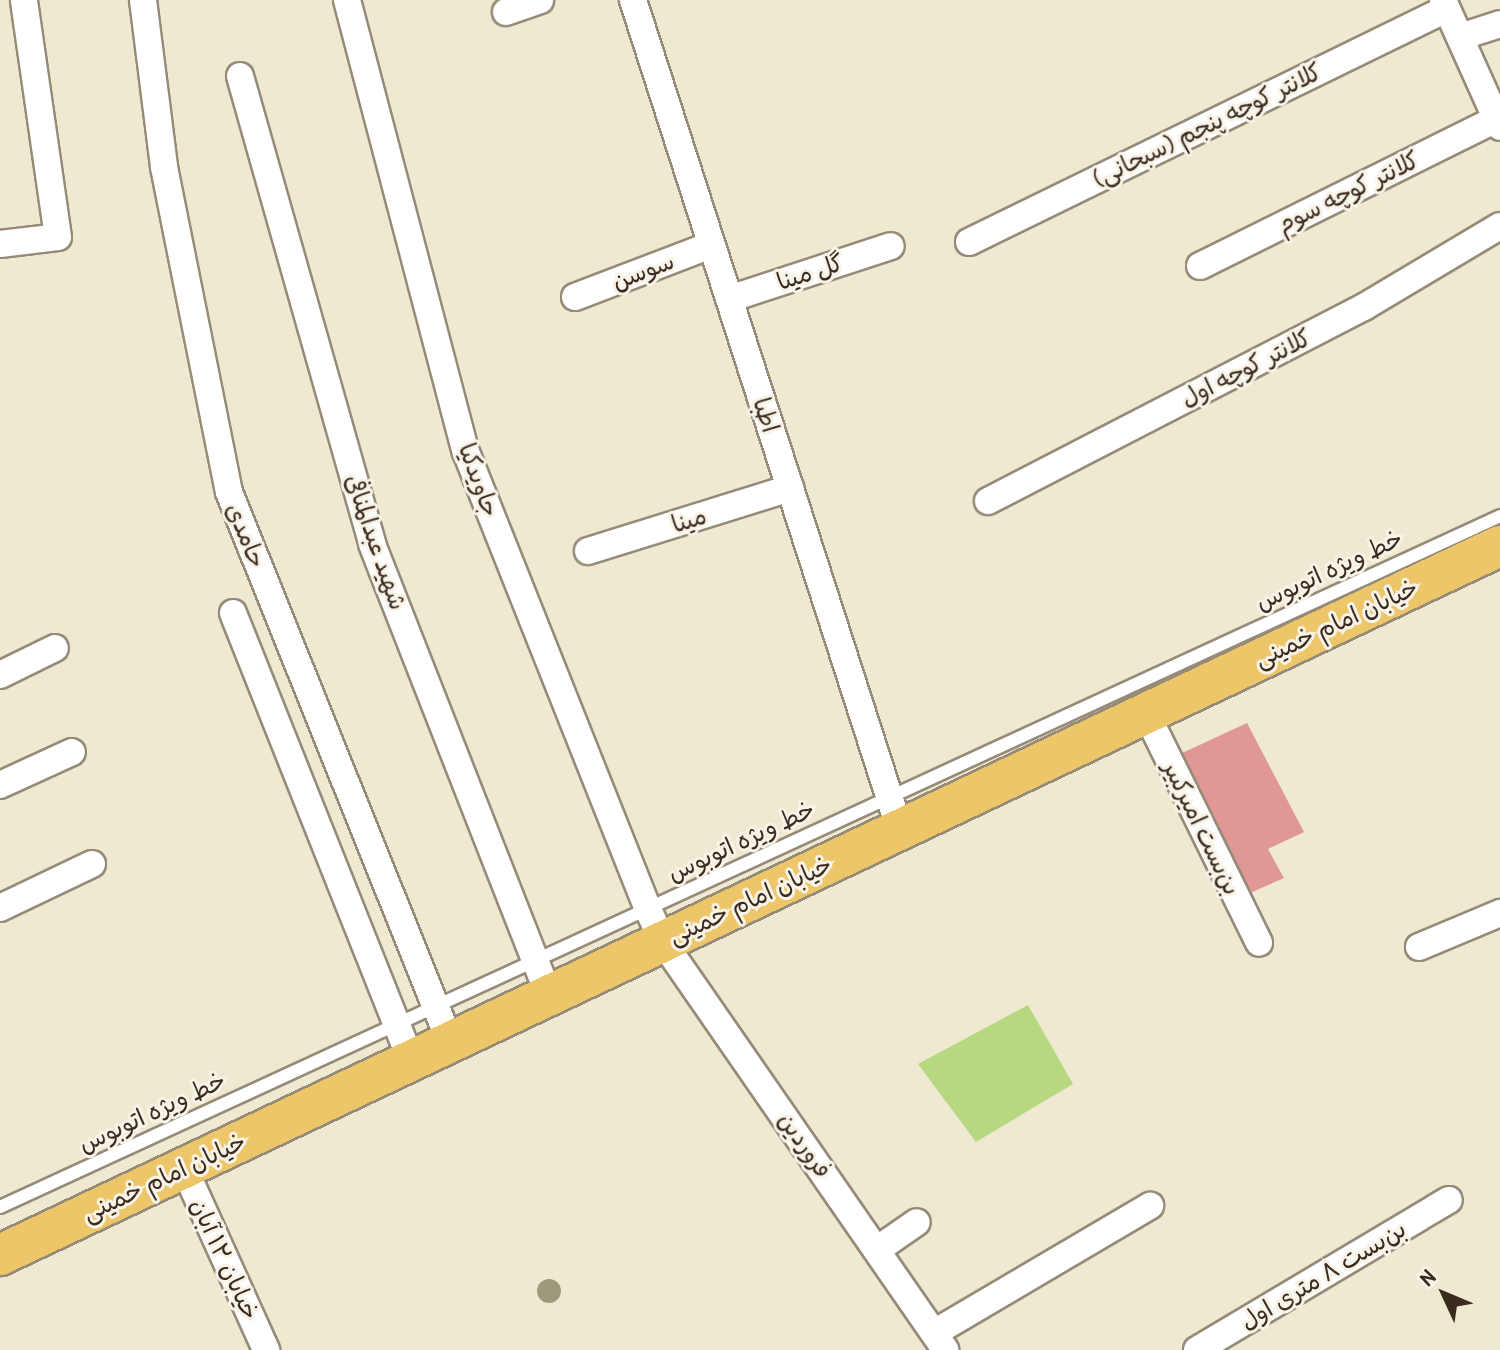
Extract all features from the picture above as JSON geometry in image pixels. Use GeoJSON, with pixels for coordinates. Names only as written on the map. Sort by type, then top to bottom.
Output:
{"type":"FeatureCollection","features":[{"type":"Feature","properties":{"kind":"main road","name":"خیابان امام خمینی"},"geometry":{"type":"LineString","coordinates":[[0,1255],[411,1060],[443,1024],[549,995],[655,925],[894,813],[1146,713],[1500,546]]}},
{"type":"Feature","properties":{"kind":"street"},"geometry":{"type":"LineString","coordinates":[[0,244],[58,237],[24,0]]}},
{"type":"Feature","properties":{"kind":"street","name":"حامدی"},"geometry":{"type":"LineString","coordinates":[[143,0],[164,167],[229,492],[443,1024]]}},
{"type":"Feature","properties":{"kind":"street","name":"جاویدکیا"},"geometry":{"type":"LineString","coordinates":[[347,0],[466,452],[655,925]]}},
{"type":"Feature","properties":{"kind":"street"},"geometry":{"type":"LineString","coordinates":[[506,12],[540,0]]}},
{"type":"Feature","properties":{"kind":"street","name":"اطبا"},"geometry":{"type":"LineString","coordinates":[[633,0],[894,813]]}},
{"type":"Feature","properties":{"kind":"street"},"geometry":{"type":"LineString","coordinates":[[1444,4],[1498,123]]}},
{"type":"Feature","properties":{"kind":"street","name":"کلانتر کوچه پنجم (سبحانی)"},"geometry":{"type":"LineString","coordinates":[[969,242],[1444,4]]}},
{"type":"Feature","properties":{"kind":"street"},"geometry":{"type":"LineString","coordinates":[[1460,37],[1500,24]]}},
{"type":"Feature","properties":{"kind":"street","name":"شهید عبدالمنافی"},"geometry":{"type":"LineString","coordinates":[[240,76],[372,544],[549,995]]}},
{"type":"Feature","properties":{"kind":"street","name":"کلانتر کوچه سوم"},"geometry":{"type":"LineString","coordinates":[[1200,266],[1498,123]]}},
{"type":"Feature","properties":{"kind":"street","name":"کلانتر کوچه اول"},"geometry":{"type":"LineString","coordinates":[[988,501],[1364,307],[1500,226]]}},
{"type":"Feature","properties":{"kind":"street","name":"سوسن"},"geometry":{"type":"LineString","coordinates":[[575,297],[711,245]]}},
{"type":"Feature","properties":{"kind":"street","name":"گل مینا"},"geometry":{"type":"LineString","coordinates":[[729,299],[891,246]]}},
{"type":"Feature","properties":{"kind":"street","name":"مینا"},"geometry":{"type":"LineString","coordinates":[[588,551],[790,488]]}},
{"type":"Feature","properties":{"kind":"street"},"geometry":{"type":"LineString","coordinates":[[233,613],[411,1060]]}},
{"type":"Feature","properties":{"kind":"street"},"geometry":{"type":"LineString","coordinates":[[0,675],[55,648]]}},
{"type":"Feature","properties":{"kind":"street","name":"بن‌بست امیرکبیر"},"geometry":{"type":"LineString","coordinates":[[1146,713],[1259,943]]}},
{"type":"Feature","properties":{"kind":"street"},"geometry":{"type":"LineString","coordinates":[[0,785],[72,752]]}},
{"type":"Feature","properties":{"kind":"street"},"geometry":{"type":"LineString","coordinates":[[0,908],[92,864]]}},
{"type":"Feature","properties":{"kind":"street"},"geometry":{"type":"LineString","coordinates":[[1419,947],[1500,913]]}},
{"type":"Feature","properties":{"kind":"street","name":"فروردین"},"geometry":{"type":"LineString","coordinates":[[655,925],[939,1342]]}},
{"type":"Feature","properties":{"kind":"street","name":"خیابان ١٣ آبان"},"geometry":{"type":"LineString","coordinates":[[184,1168],[266,1350]]}},
{"type":"Feature","properties":{"kind":"street","name":"بن‌بست ۸ متری اول"},"geometry":{"type":"LineString","coordinates":[[1197,1350],[1449,1200]]}},
{"type":"Feature","properties":{"kind":"street"},"geometry":{"type":"LineString","coordinates":[[939,1342],[1150,1206]]}},
{"type":"Feature","properties":{"kind":"street"},"geometry":{"type":"LineString","coordinates":[[878,1249],[917,1222]]}},
{"type":"Feature","properties":{"kind":"lane","name":"خط ویژه اتوبوس"},"geometry":{"type":"LineString","coordinates":[[894,813],[1500,516]]}},
{"type":"Feature","properties":{"kind":"lane","name":"خط ویژه اتوبوس"},"geometry":{"type":"LineString","coordinates":[[0,1207],[396,1024],[443,1024],[536,957],[655,925]]}},
{"type":"Feature","properties":{"kind":"green space"},"geometry":{"type":"Polygon","coordinates":[[[1028,1005],[1073,1084],[976,1142],[918,1064],[1028,1005]]]}},
{"type":"Feature","properties":{"kind":"building"},"geometry":{"type":"Polygon","coordinates":[[[1247,723],[1304,832],[1268,849],[1284,878],[1246,895],[1180,754],[1247,723]]]}}]}
